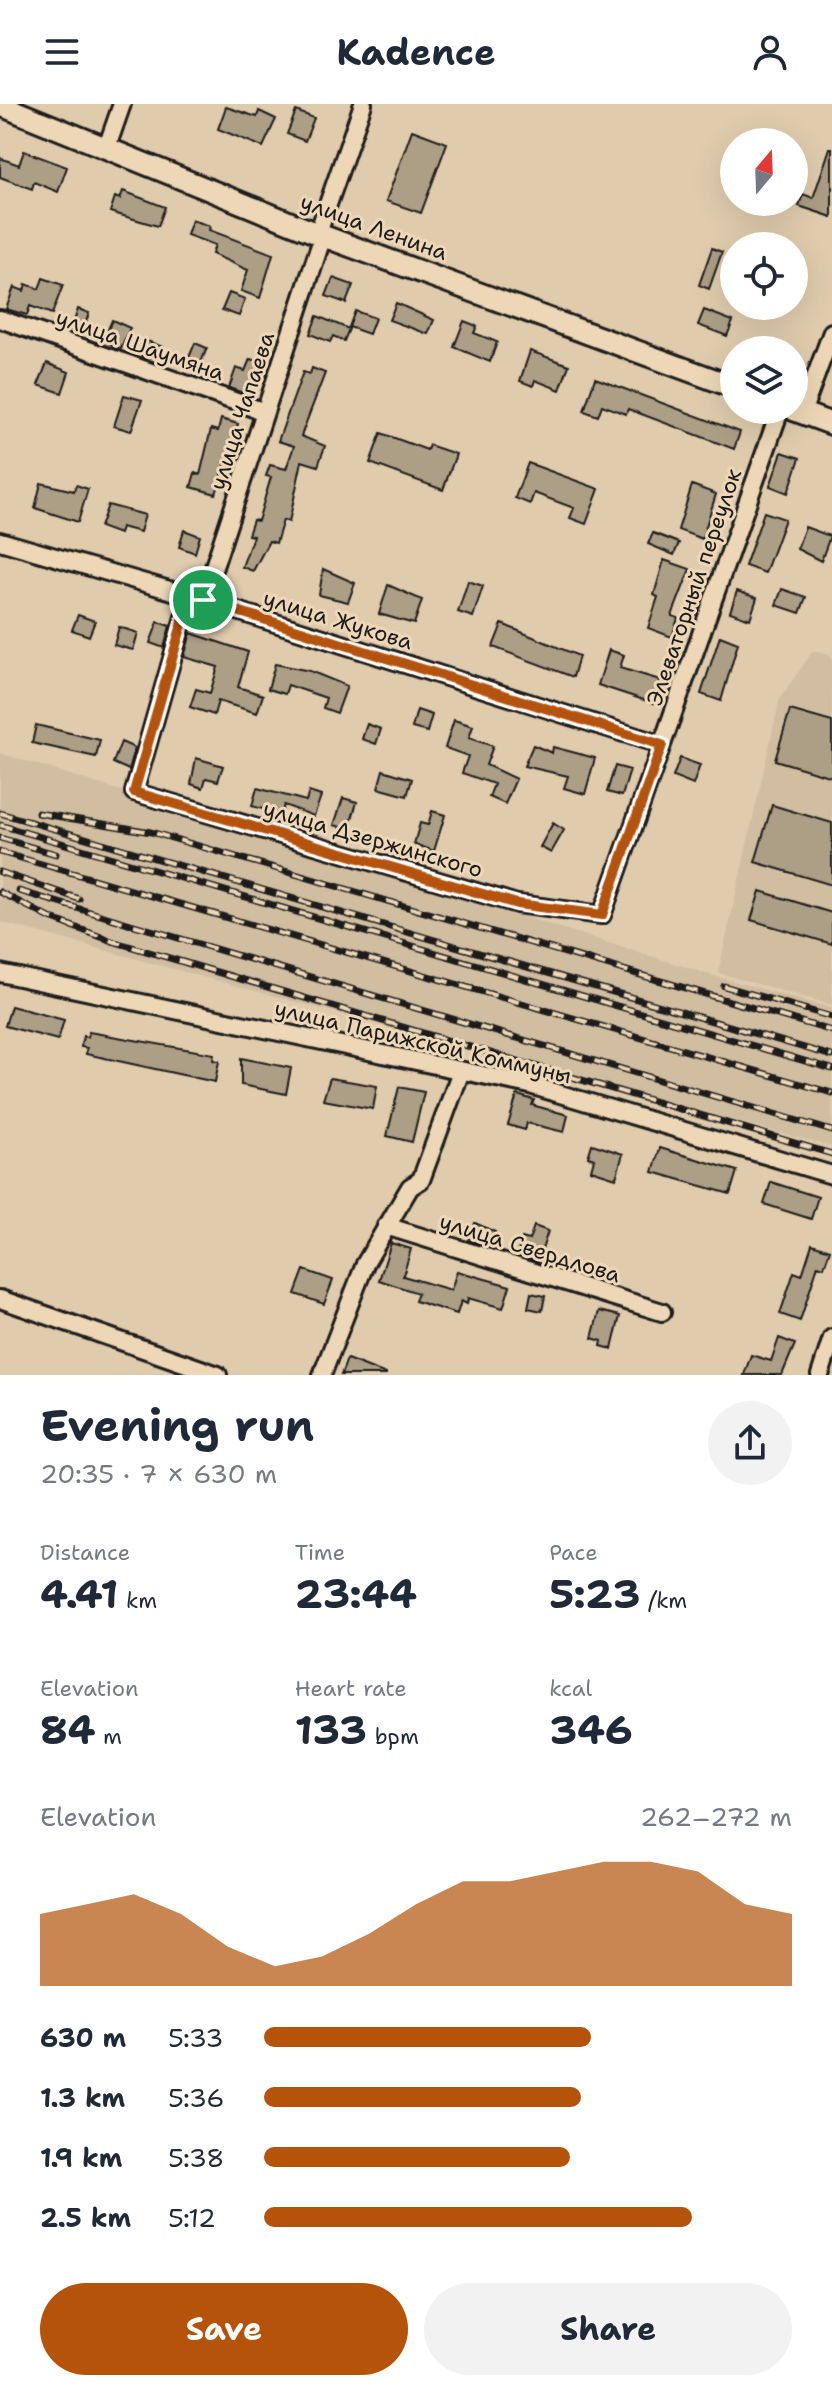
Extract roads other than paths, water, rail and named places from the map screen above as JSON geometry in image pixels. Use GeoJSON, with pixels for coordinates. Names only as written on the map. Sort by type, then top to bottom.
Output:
{"type":"FeatureCollection","features":[{"type":"Feature","properties":{"kind":"main road","name":"улица Ленина"},"geometry":{"type":"LineString","coordinates":[[0,105],[320,235],[720,382]]}},
{"type":"Feature","properties":{"kind":"main road"},"geometry":{"type":"LineString","coordinates":[[808,416],[832,424]]}},
{"type":"Feature","properties":{"kind":"street"},"geometry":{"type":"LineString","coordinates":[[107,147],[122,104]]}},
{"type":"Feature","properties":{"kind":"street","name":"улица Чапаева"},"geometry":{"type":"LineString","coordinates":[[134,792],[196,598],[265,412],[363,104]]}},
{"type":"Feature","properties":{"kind":"street","name":"улица Шаумяна"},"geometry":{"type":"LineString","coordinates":[[0,319],[265,412]]}},
{"type":"Feature","properties":{"kind":"street"},"geometry":{"type":"LineString","coordinates":[[808,388],[832,332]]}},
{"type":"Feature","properties":{"kind":"street","name":"Элеваторный переулок"},"geometry":{"type":"LineString","coordinates":[[602,915],[775,424]]}},
{"type":"Feature","properties":{"kind":"street","name":"улица Жукова"},"geometry":{"type":"LineString","coordinates":[[0,541],[196,598],[662,745]]}},
{"type":"Feature","properties":{"kind":"street","name":"улица Дзержинского"},"geometry":{"type":"LineString","coordinates":[[134,792],[517,904],[602,915]]}},
{"type":"Feature","properties":{"kind":"street","name":"улица Парижской Коммуны"},"geometry":{"type":"LineString","coordinates":[[0,973],[530,1085],[832,1175]]}},
{"type":"Feature","properties":{"kind":"street"},"geometry":{"type":"LineString","coordinates":[[322,1375],[365,1264],[410,1187],[421,1180],[461,1071]]}},
{"type":"Feature","properties":{"kind":"street","name":"улица Свердлова"},"geometry":{"type":"LineString","coordinates":[[386,1226],[662,1312]]}},
{"type":"Feature","properties":{"kind":"street"},"geometry":{"type":"LineString","coordinates":[[0,1299],[218,1375]]}},
{"type":"Feature","properties":{"kind":"street"},"geometry":{"type":"LineString","coordinates":[[820,1375],[832,1338]]}},
{"type":"Feature","properties":{"kind":"railway"},"geometry":{"type":"LineString","coordinates":[[0,813],[832,1056]]}},
{"type":"Feature","properties":{"kind":"railway"},"geometry":{"type":"LineString","coordinates":[[38,813],[151,832],[832,1031]]}},
{"type":"Feature","properties":{"kind":"railway"},"geometry":{"type":"LineString","coordinates":[[0,825],[832,1069]]}},
{"type":"Feature","properties":{"kind":"railway"},"geometry":{"type":"LineString","coordinates":[[0,838],[56,854]]}},
{"type":"Feature","properties":{"kind":"railway"},"geometry":{"type":"LineString","coordinates":[[0,852],[832,1093]]}},
{"type":"Feature","properties":{"kind":"railway"},"geometry":{"type":"LineString","coordinates":[[0,872],[79,899]]}},
{"type":"Feature","properties":{"kind":"railway"},"geometry":{"type":"LineString","coordinates":[[19,891],[832,1131]]}},
{"type":"Feature","properties":{"kind":"railway"},"geometry":{"type":"LineString","coordinates":[[0,892],[50,918],[112,941],[832,1154]]}},
{"type":"Feature","properties":{"kind":"railway"},"geometry":{"type":"LineString","coordinates":[[724,986],[832,1017]]}}]}
